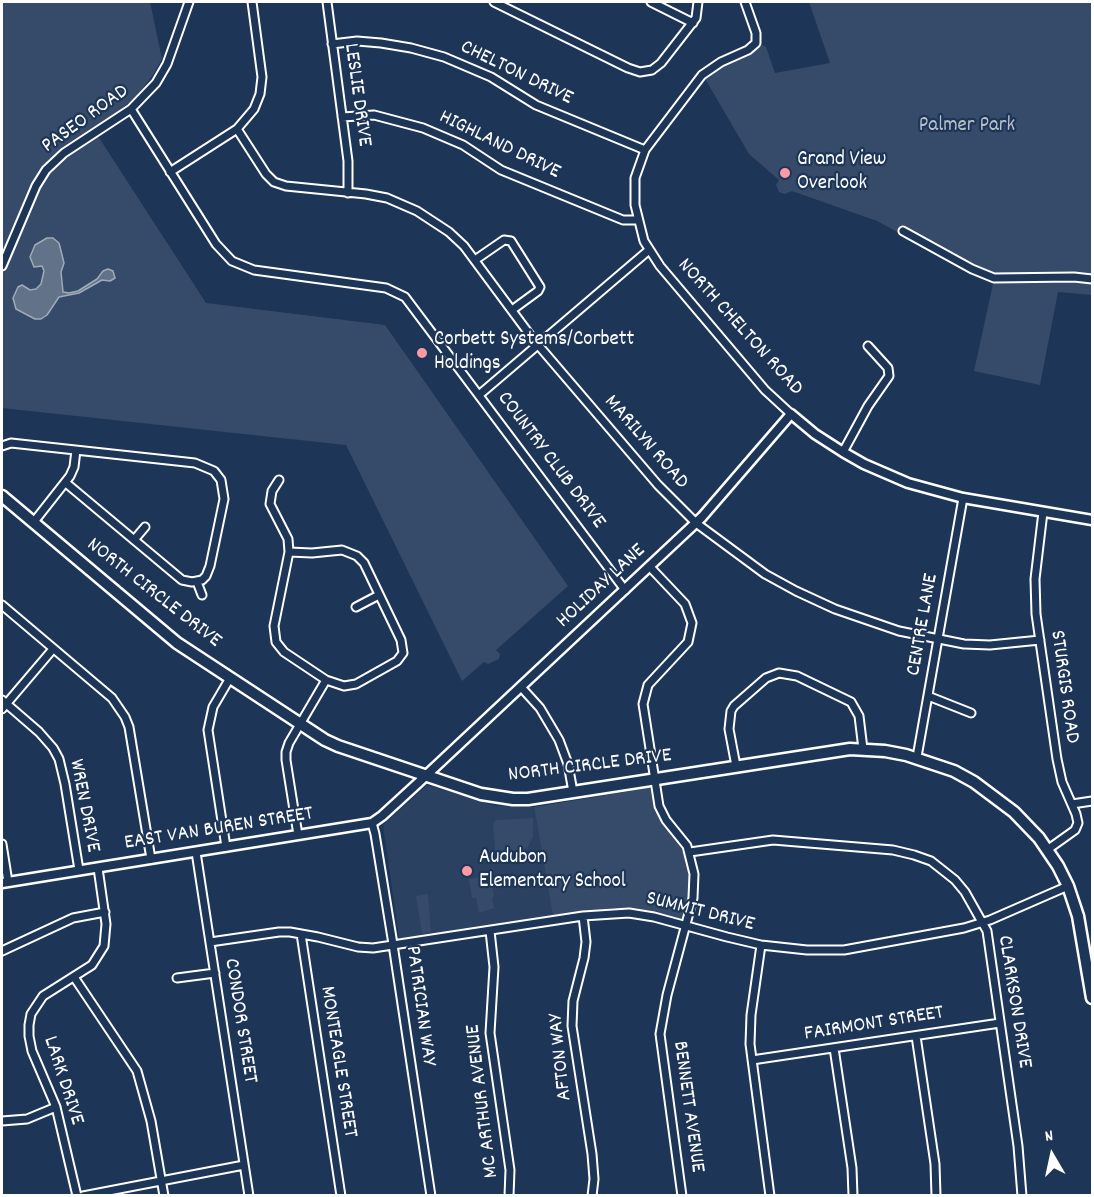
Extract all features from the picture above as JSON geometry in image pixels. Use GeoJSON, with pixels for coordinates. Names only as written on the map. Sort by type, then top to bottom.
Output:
{"type":"FeatureCollection","features":[{"type":"Feature","properties":{"kind":"main road","name":"NORTH CIRCLE DRIVE"},"geometry":{"type":"LineString","coordinates":[[2,496],[177,643],[300,723],[338,746],[497,798],[528,799],[837,750],[863,749],[917,757],[954,771],[1002,801],[1033,831],[1047,850],[1068,886],[1082,930],[1092,998]]}},
{"type":"Feature","properties":{"kind":"street","name":"PASEO ROAD"},"geometry":{"type":"LineString","coordinates":[[2,266],[36,186],[46,170],[64,153],[131,109],[147,94],[163,73],[189,2]]}},
{"type":"Feature","properties":{"kind":"street"},"geometry":{"type":"LineString","coordinates":[[170,172],[237,129],[254,109],[261,86],[261,60],[252,2]]}},
{"type":"Feature","properties":{"kind":"street","name":"LESLIE DRIVE"},"geometry":{"type":"LineString","coordinates":[[327,2],[348,161],[348,193]]}},
{"type":"Feature","properties":{"kind":"street"},"geometry":{"type":"LineString","coordinates":[[494,2],[640,72],[657,67],[693,23],[698,13],[698,2]]}},
{"type":"Feature","properties":{"kind":"street"},"geometry":{"type":"LineString","coordinates":[[651,2],[693,23]]}},
{"type":"Feature","properties":{"kind":"street","name":"NORTH CHELTON ROAD"},"geometry":{"type":"LineString","coordinates":[[744,2],[756,33],[756,43],[748,50],[721,62],[702,75],[645,150],[635,178],[635,205],[649,250],[765,390],[815,434],[843,452],[908,483],[963,498],[1092,520]]}},
{"type":"Feature","properties":{"kind":"street","name":"CHELTON DRIVE"},"geometry":{"type":"LineString","coordinates":[[332,44],[357,41],[381,43],[444,57],[491,77],[536,105],[645,150]]}},
{"type":"Feature","properties":{"kind":"street","name":"COUNTRY CLUB DRIVE"},"geometry":{"type":"LineString","coordinates":[[131,109],[216,244],[232,261],[254,270],[386,288],[399,293],[411,303],[625,590]]}},
{"type":"Feature","properties":{"kind":"street","name":"HIGHLAND DRIVE"},"geometry":{"type":"LineString","coordinates":[[342,117],[374,115],[430,130],[463,145],[501,170],[623,220],[638,220]]}},
{"type":"Feature","properties":{"kind":"street","name":"MARILYN ROAD"},"geometry":{"type":"LineString","coordinates":[[237,129],[266,174],[274,182],[286,186],[387,198],[417,211],[449,232],[475,260],[539,345],[652,478],[696,523],[748,562],[796,591],[857,617],[899,631],[964,644],[990,645],[1040,640]]}},
{"type":"Feature","properties":{"kind":"street"},"geometry":{"type":"LineString","coordinates":[[903,231],[978,272],[994,278],[1074,277],[1092,279]]}},
{"type":"Feature","properties":{"kind":"street"},"geometry":{"type":"LineString","coordinates":[[475,260],[504,240],[508,240],[540,287],[538,291],[512,310]]}},
{"type":"Feature","properties":{"kind":"street"},"geometry":{"type":"LineString","coordinates":[[480,395],[649,250]]}},
{"type":"Feature","properties":{"kind":"street"},"geometry":{"type":"LineString","coordinates":[[843,452],[868,406],[889,376],[888,368],[868,346]]}},
{"type":"Feature","properties":{"kind":"street","name":"HOLIDAY LANE"},"geometry":{"type":"LineString","coordinates":[[426,776],[696,523],[791,414]]}},
{"type":"Feature","properties":{"kind":"street"},"geometry":{"type":"LineString","coordinates":[[2,446],[11,443],[195,463],[218,474],[224,493],[206,576],[197,582],[182,580],[66,483]]}},
{"type":"Feature","properties":{"kind":"street"},"geometry":{"type":"LineString","coordinates":[[33,523],[66,483],[74,467],[76,450]]}},
{"type":"Feature","properties":{"kind":"street"},"geometry":{"type":"LineString","coordinates":[[279,480],[272,491],[270,504],[288,539],[289,552],[274,626],[274,638],[284,652],[326,680],[344,687],[356,684],[406,654],[364,563],[353,553],[342,550],[312,553],[289,552]]}},
{"type":"Feature","properties":{"kind":"street","name":"CENTRE LANE"},"geometry":{"type":"LineString","coordinates":[[917,757],[963,498]]}},
{"type":"Feature","properties":{"kind":"street","name":"STURGIS ROAD"},"geometry":{"type":"LineString","coordinates":[[1043,512],[1035,591],[1040,640],[1057,759],[1062,782],[1077,818],[1077,826],[1070,834],[1047,850]]}},
{"type":"Feature","properties":{"kind":"street"},"geometry":{"type":"LineString","coordinates":[[134,540],[145,527]]}},
{"type":"Feature","properties":{"kind":"street","name":"BENNETT AVENUE"},"geometry":{"type":"LineString","coordinates":[[650,567],[685,604],[692,623],[688,642],[651,681],[644,697],[644,714],[654,778],[662,812],[690,852],[694,874],[694,889],[660,1034],[682,1196]]}},
{"type":"Feature","properties":{"kind":"street"},"geometry":{"type":"LineString","coordinates":[[197,582],[202,595]]}},
{"type":"Feature","properties":{"kind":"street"},"geometry":{"type":"LineString","coordinates":[[356,607],[379,595]]}},
{"type":"Feature","properties":{"kind":"street"},"geometry":{"type":"LineString","coordinates":[[2,605],[112,698],[125,717],[129,727],[151,859]]}},
{"type":"Feature","properties":{"kind":"street"},"geometry":{"type":"LineString","coordinates":[[3,704],[53,649]]}},
{"type":"Feature","properties":{"kind":"street"},"geometry":{"type":"LineString","coordinates":[[736,766],[729,729],[731,711],[766,678],[779,673],[797,676],[851,702],[859,716],[863,749]]}},
{"type":"Feature","properties":{"kind":"street"},"geometry":{"type":"LineString","coordinates":[[226,847],[208,730],[213,707],[230,678]]}},
{"type":"Feature","properties":{"kind":"street"},"geometry":{"type":"LineString","coordinates":[[297,835],[285,760],[288,742],[326,680]]}},
{"type":"Feature","properties":{"kind":"street"},"geometry":{"type":"LineString","coordinates":[[521,687],[540,708],[559,740],[568,764],[573,792]]}},
{"type":"Feature","properties":{"kind":"street"},"geometry":{"type":"LineString","coordinates":[[928,696],[971,713]]}},
{"type":"Feature","properties":{"kind":"street","name":"WREN DRIVE"},"geometry":{"type":"LineString","coordinates":[[3,704],[46,739],[58,759],[65,783],[79,870]]}},
{"type":"Feature","properties":{"kind":"street"},"geometry":{"type":"LineString","coordinates":[[372,823],[426,776]]}},
{"type":"Feature","properties":{"kind":"street"},"geometry":{"type":"LineString","coordinates":[[1072,804],[1092,801]]}},
{"type":"Feature","properties":{"kind":"street","name":"EAST VAN BUREN STREET"},"geometry":{"type":"LineString","coordinates":[[5,883],[372,823]]}},
{"type":"Feature","properties":{"kind":"street","name":"PATRICIAN WAY"},"geometry":{"type":"LineString","coordinates":[[372,823],[431,1196]]}},
{"type":"Feature","properties":{"kind":"street","name":"CLARKSON DRIVE"},"geometry":{"type":"LineString","coordinates":[[690,852],[788,840],[906,852],[931,861],[947,872],[965,892],[987,931],[1018,1146],[1022,1196]]}},
{"type":"Feature","properties":{"kind":"street"},"geometry":{"type":"LineString","coordinates":[[2,844],[5,883]]}},
{"type":"Feature","properties":{"kind":"street","name":"CONDOR STREET"},"geometry":{"type":"LineString","coordinates":[[196,852],[249,1196]]}},
{"type":"Feature","properties":{"kind":"street","name":"LARK DRIVE"},"geometry":{"type":"LineString","coordinates":[[77,1196],[56,1107],[32,1051],[29,1025],[31,1014],[43,996],[92,965],[99,955],[106,936],[105,912],[98,868]]}},
{"type":"Feature","properties":{"kind":"street","name":"SUMMIT DRIVE"},"geometry":{"type":"LineString","coordinates":[[210,942],[279,932],[301,934],[358,947],[393,946],[583,916],[635,913],[761,945],[807,950],[844,950],[944,933],[982,923],[1068,886]]}},
{"type":"Feature","properties":{"kind":"street"},"geometry":{"type":"LineString","coordinates":[[2,951],[73,918],[105,912]]}},
{"type":"Feature","properties":{"kind":"street","name":"AFTON WAY"},"geometry":{"type":"LineString","coordinates":[[583,916],[585,950],[583,967],[573,1001],[572,1026],[594,1179],[592,1196]]}},
{"type":"Feature","properties":{"kind":"street","name":"MC ARTHUR AVENUE"},"geometry":{"type":"LineString","coordinates":[[490,931],[494,968],[489,1016],[490,1043],[510,1170],[509,1196]]}},
{"type":"Feature","properties":{"kind":"street","name":"MONTEAGLE STREET"},"geometry":{"type":"LineString","coordinates":[[301,934],[341,1196]]}},
{"type":"Feature","properties":{"kind":"street"},"geometry":{"type":"LineString","coordinates":[[761,945],[751,1016],[750,1044],[770,1196]]}},
{"type":"Feature","properties":{"kind":"street"},"geometry":{"type":"LineString","coordinates":[[177,978],[215,973]]}},
{"type":"Feature","properties":{"kind":"street"},"geometry":{"type":"LineString","coordinates":[[74,977],[137,1071],[150,1121],[164,1196]]}},
{"type":"Feature","properties":{"kind":"street","name":"FAIRMONT STREET"},"geometry":{"type":"LineString","coordinates":[[752,1060],[1000,1023]]}},
{"type":"Feature","properties":{"kind":"street"},"geometry":{"type":"LineString","coordinates":[[916,1036],[935,1164],[936,1196]]}},
{"type":"Feature","properties":{"kind":"street"},"geometry":{"type":"LineString","coordinates":[[834,1048],[854,1196]]}},
{"type":"Feature","properties":{"kind":"street"},"geometry":{"type":"LineString","coordinates":[[2,1122],[27,1119],[56,1107]]}},
{"type":"Feature","properties":{"kind":"street"},"geometry":{"type":"LineString","coordinates":[[83,1196],[244,1165]]}},
{"type":"Feature","properties":{"kind":"shaded area"},"geometry":{"type":"Polygon","coordinates":[[[47,238],[53,238],[59,243],[64,263],[61,272],[63,292],[78,291],[108,269],[113,271],[115,278],[110,281],[102,280],[79,293],[59,297],[47,315],[41,319],[35,319],[16,309],[13,298],[18,287],[22,285],[30,290],[36,289],[41,284],[44,271],[42,266],[34,267],[30,257],[35,245],[47,238]]]}},
{"type":"Feature","properties":{"kind":"shaded area","name":"Audubon Elementary School"},"geometry":{"type":"Polygon","coordinates":[[[427,785],[495,806],[534,807],[553,917],[401,940],[383,825],[427,785]]]}},
{"type":"Feature","properties":{"kind":"green space"},"geometry":{"type":"Polygon","coordinates":[[[2,2],[150,2],[162,59],[135,98],[94,130],[206,303],[385,325],[568,586],[496,650],[500,654],[499,659],[488,664],[484,662],[462,681],[346,445],[2,408],[2,2]]]}},
{"type":"Feature","properties":{"kind":"green space","name":"Palmer Park"},"geometry":{"type":"Polygon","coordinates":[[[809,2],[1092,2],[1092,295],[1058,292],[1040,385],[974,371],[993,284],[877,221],[792,191],[785,194],[779,192],[776,185],[779,180],[749,154],[704,77],[719,66],[755,49],[759,43],[766,47],[775,73],[830,63],[809,2]]]}},
{"type":"Feature","properties":{"kind":"green space"},"geometry":{"type":"Polygon","coordinates":[[[649,788],[658,813],[687,860],[690,885],[682,919],[636,909],[612,908],[553,917],[534,807],[649,788]]]}},
{"type":"Feature","properties":{"kind":"green space"},"geometry":{"type":"Polygon","coordinates":[[[533,818],[533,837],[528,847],[511,858],[496,861],[493,824],[496,820],[533,818]]]}},
{"type":"Feature","properties":{"kind":"green space"},"geometry":{"type":"Polygon","coordinates":[[[491,875],[494,908],[479,913],[476,898],[472,898],[469,879],[491,875]]]}},
{"type":"Feature","properties":{"kind":"green space"},"geometry":{"type":"Polygon","coordinates":[[[428,894],[431,932],[422,933],[416,896],[428,894]]]}},
{"type":"Feature","properties":{"kind":"place","name":"Grand View Overlook"},"geometry":{"type":"Point","coordinates":[785,173]}},
{"type":"Feature","properties":{"kind":"place","name":"Corbett Systems/Corbett Holdings"},"geometry":{"type":"Point","coordinates":[422,353]}},
{"type":"Feature","properties":{"kind":"place","name":"Audubon Elementary School"},"geometry":{"type":"Point","coordinates":[467,871]}}]}
